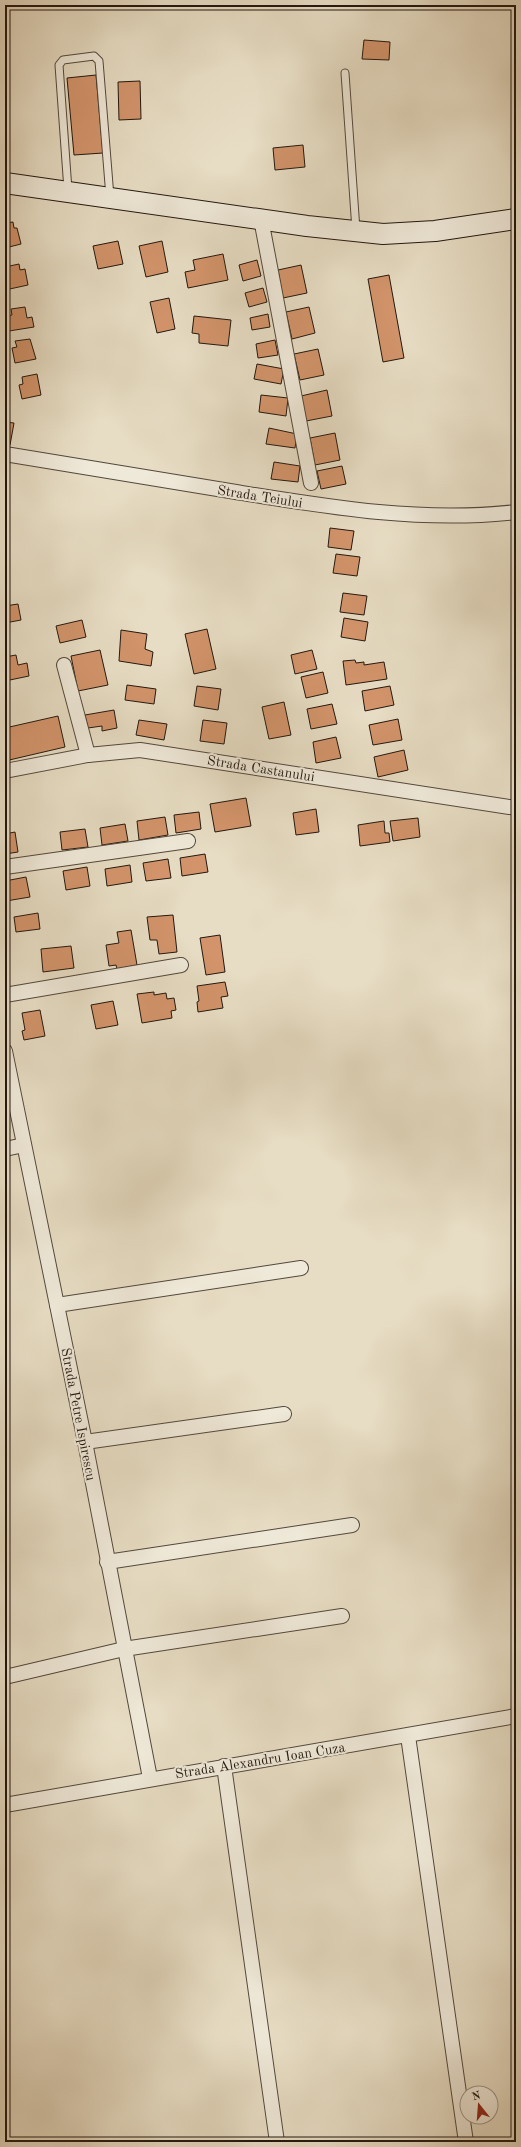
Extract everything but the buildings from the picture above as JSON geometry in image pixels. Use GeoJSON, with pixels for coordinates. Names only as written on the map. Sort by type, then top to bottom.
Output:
{"type":"FeatureCollection","features":[{"type":"Feature","properties":{"kind":"main road"},"geometry":{"type":"LineString","coordinates":[[5,183],[356,232],[411,234],[516,219]]}},
{"type":"Feature","properties":{"kind":"street"},"geometry":{"type":"LineString","coordinates":[[262,219],[311,482]]}},
{"type":"Feature","properties":{"kind":"street","name":"Strada Teiului"},"geometry":{"type":"LineString","coordinates":[[5,454],[330,507],[428,515],[491,515],[516,512]]}},
{"type":"Feature","properties":{"kind":"street"},"geometry":{"type":"LineString","coordinates":[[64,665],[88,755]]}},
{"type":"Feature","properties":{"kind":"street","name":"Strada Castanului"},"geometry":{"type":"LineString","coordinates":[[5,771],[88,755],[140,750],[515,810]]}},
{"type":"Feature","properties":{"kind":"street"},"geometry":{"type":"LineString","coordinates":[[5,867],[188,841]]}},
{"type":"Feature","properties":{"kind":"street"},"geometry":{"type":"LineString","coordinates":[[5,995],[181,965]]}},
{"type":"Feature","properties":{"kind":"street","name":"Strada Petre Ispirescu"},"geometry":{"type":"LineString","coordinates":[[5,1051],[57,1304],[150,1778]]}},
{"type":"Feature","properties":{"kind":"street"},"geometry":{"type":"LineString","coordinates":[[5,1149],[24,1145]]}},
{"type":"Feature","properties":{"kind":"street"},"geometry":{"type":"LineString","coordinates":[[57,1304],[301,1268]]}},
{"type":"Feature","properties":{"kind":"street"},"geometry":{"type":"LineString","coordinates":[[84,1442],[284,1414]]}},
{"type":"Feature","properties":{"kind":"street"},"geometry":{"type":"LineString","coordinates":[[107,1562],[352,1525]]}},
{"type":"Feature","properties":{"kind":"street"},"geometry":{"type":"LineString","coordinates":[[5,1677],[124,1649],[342,1616]]}},
{"type":"Feature","properties":{"kind":"street","name":"Strada Alexandru Ioan Cuza"},"geometry":{"type":"LineString","coordinates":[[5,1805],[150,1778],[408,1736],[516,1716]]}},
{"type":"Feature","properties":{"kind":"street"},"geometry":{"type":"LineString","coordinates":[[408,1736],[466,2142]]}},
{"type":"Feature","properties":{"kind":"street"},"geometry":{"type":"LineString","coordinates":[[224,1766],[277,2142]]}},
{"type":"Feature","properties":{"kind":"lane"},"geometry":{"type":"LineString","coordinates":[[68,192],[59,65],[63,60],[94,56],[99,61],[110,198]]}},
{"type":"Feature","properties":{"kind":"lane"},"geometry":{"type":"LineString","coordinates":[[346,73],[356,232]]}}]}
